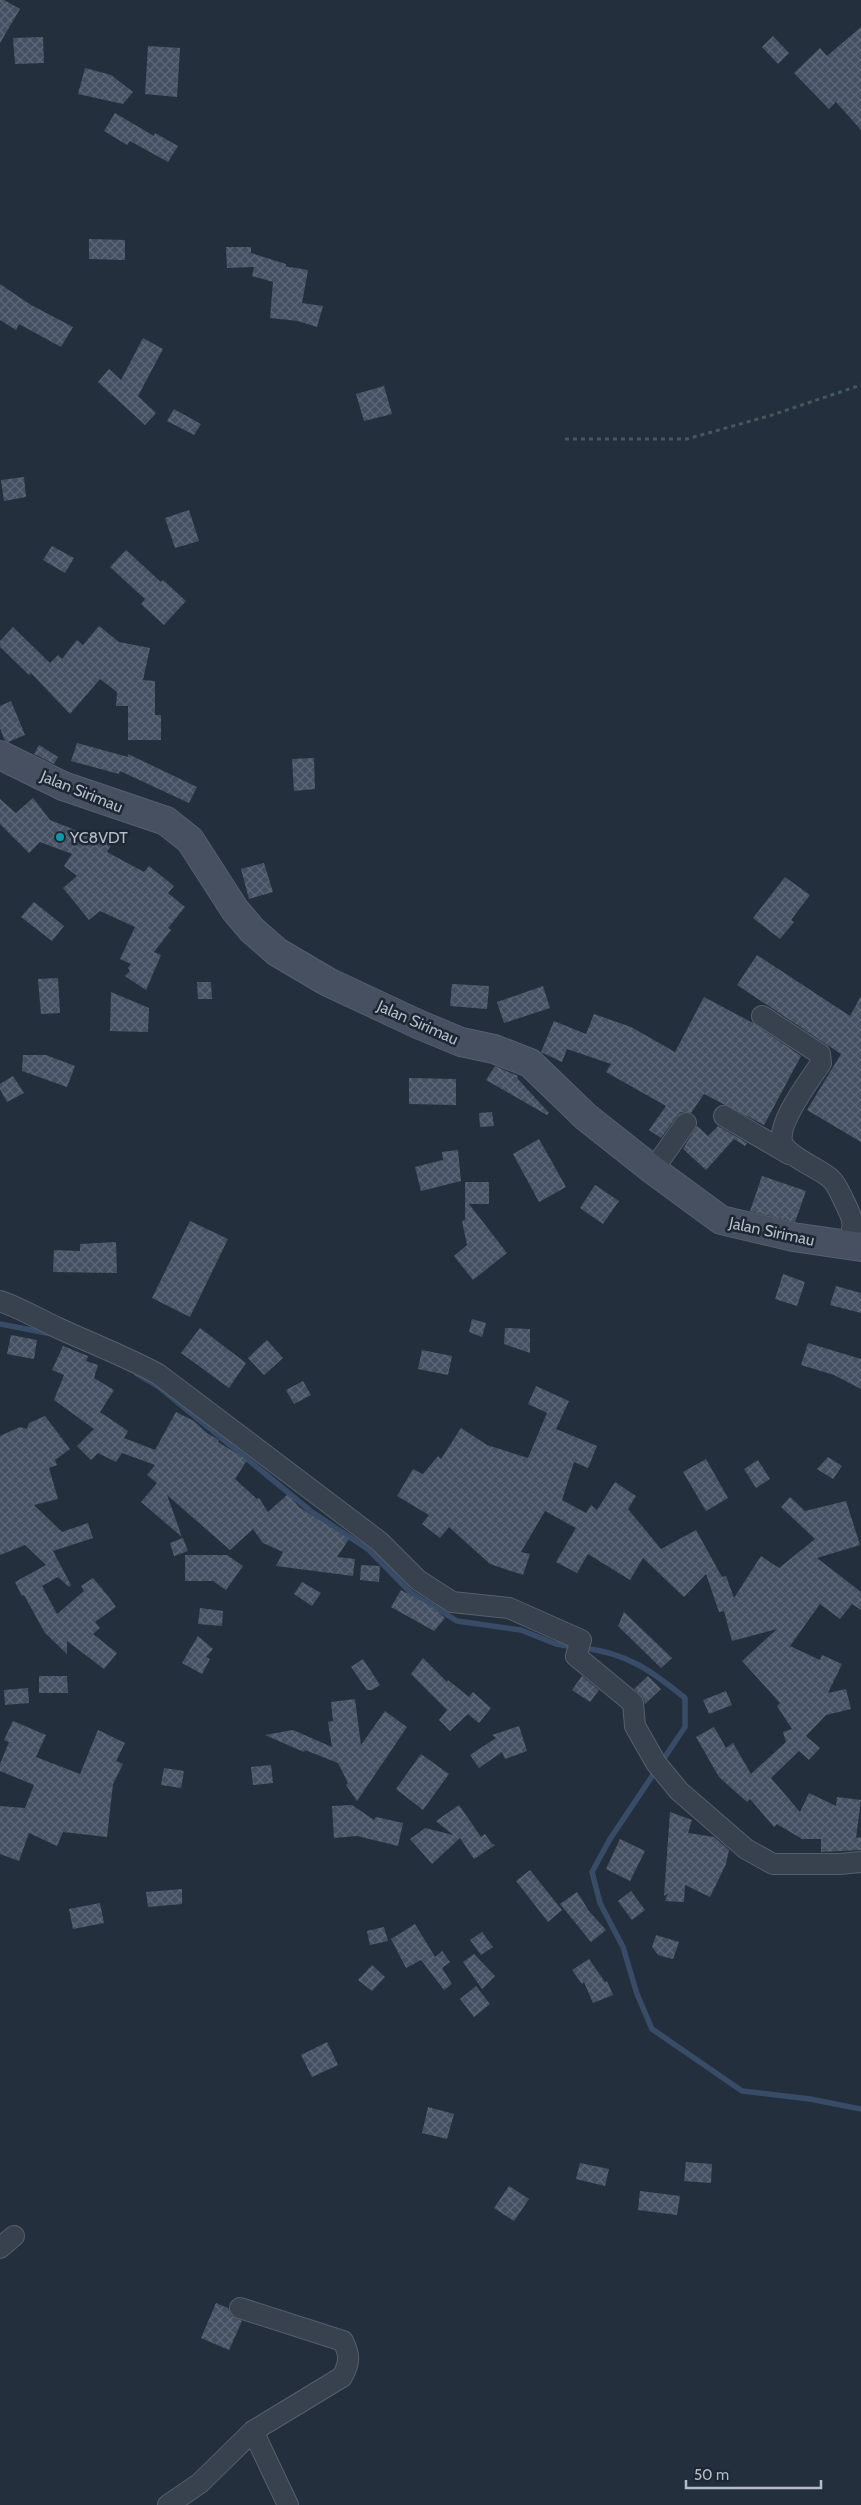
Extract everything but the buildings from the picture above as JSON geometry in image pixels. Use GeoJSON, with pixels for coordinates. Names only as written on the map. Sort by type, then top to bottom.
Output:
{"type":"FeatureCollection","features":[{"type":"Feature","properties":{"kind":"main road","name":"Jalan Sirimau"},"geometry":{"type":"LineString","coordinates":[[0,755],[74,790],[166,821],[190,840],[235,910],[252,930],[277,952],[328,982],[420,1025],[461,1042],[494,1049],[530,1063],[586,1117],[721,1220],[793,1237],[856,1236]]}},
{"type":"Feature","properties":{"kind":"street"},"geometry":{"type":"LineString","coordinates":[[762,1016],[820,1054],[821,1062],[785,1121],[782,1141],[788,1151],[832,1180],[853,1217],[856,1236]]}},
{"type":"Feature","properties":{"kind":"street"},"geometry":{"type":"LineString","coordinates":[[724,1116],[789,1154],[788,1151]]}},
{"type":"Feature","properties":{"kind":"street"},"geometry":{"type":"LineString","coordinates":[[653,1170],[686,1123]]}},
{"type":"Feature","properties":{"kind":"street"},"geometry":{"type":"LineString","coordinates":[[0,1301],[24,1309],[54,1326],[118,1352],[158,1374],[380,1542],[418,1580],[452,1602],[509,1608],[578,1648],[634,1703],[635,1726],[661,1769],[679,1791],[746,1849],[773,1864],[840,1864],[861,1862]]}},
{"type":"Feature","properties":{"kind":"street"},"geometry":{"type":"LineString","coordinates":[[168,2505],[200,2482],[253,2431],[342,2377],[349,2365],[348,2352],[343,2341],[240,2308]]}},
{"type":"Feature","properties":{"kind":"street"},"geometry":{"type":"LineString","coordinates":[[253,2431],[288,2505]]}},
{"type":"Feature","properties":{"kind":"path"},"geometry":{"type":"LineString","coordinates":[[565,439],[687,439],[772,415],[861,385]]}},
{"type":"Feature","properties":{"kind":"waterway"},"geometry":{"type":"LineString","coordinates":[[0,1324],[52,1334]]}},
{"type":"Feature","properties":{"kind":"waterway"},"geometry":{"type":"LineString","coordinates":[[137,1374],[159,1387],[312,1512],[369,1550],[410,1592],[457,1621],[521,1630],[556,1644],[574,1647]]}},
{"type":"Feature","properties":{"kind":"waterway"},"geometry":{"type":"LineString","coordinates":[[583,1648],[599,1650],[626,1659],[650,1672],[685,1698],[685,1727],[610,1839],[592,1872],[600,1903],[623,1947],[637,1994],[652,2029],[742,2091],[810,2099],[861,2109]]}},
{"type":"Feature","properties":{"kind":"place","name":"YC8VDT"},"geometry":{"type":"Point","coordinates":[60,837]}}]}
